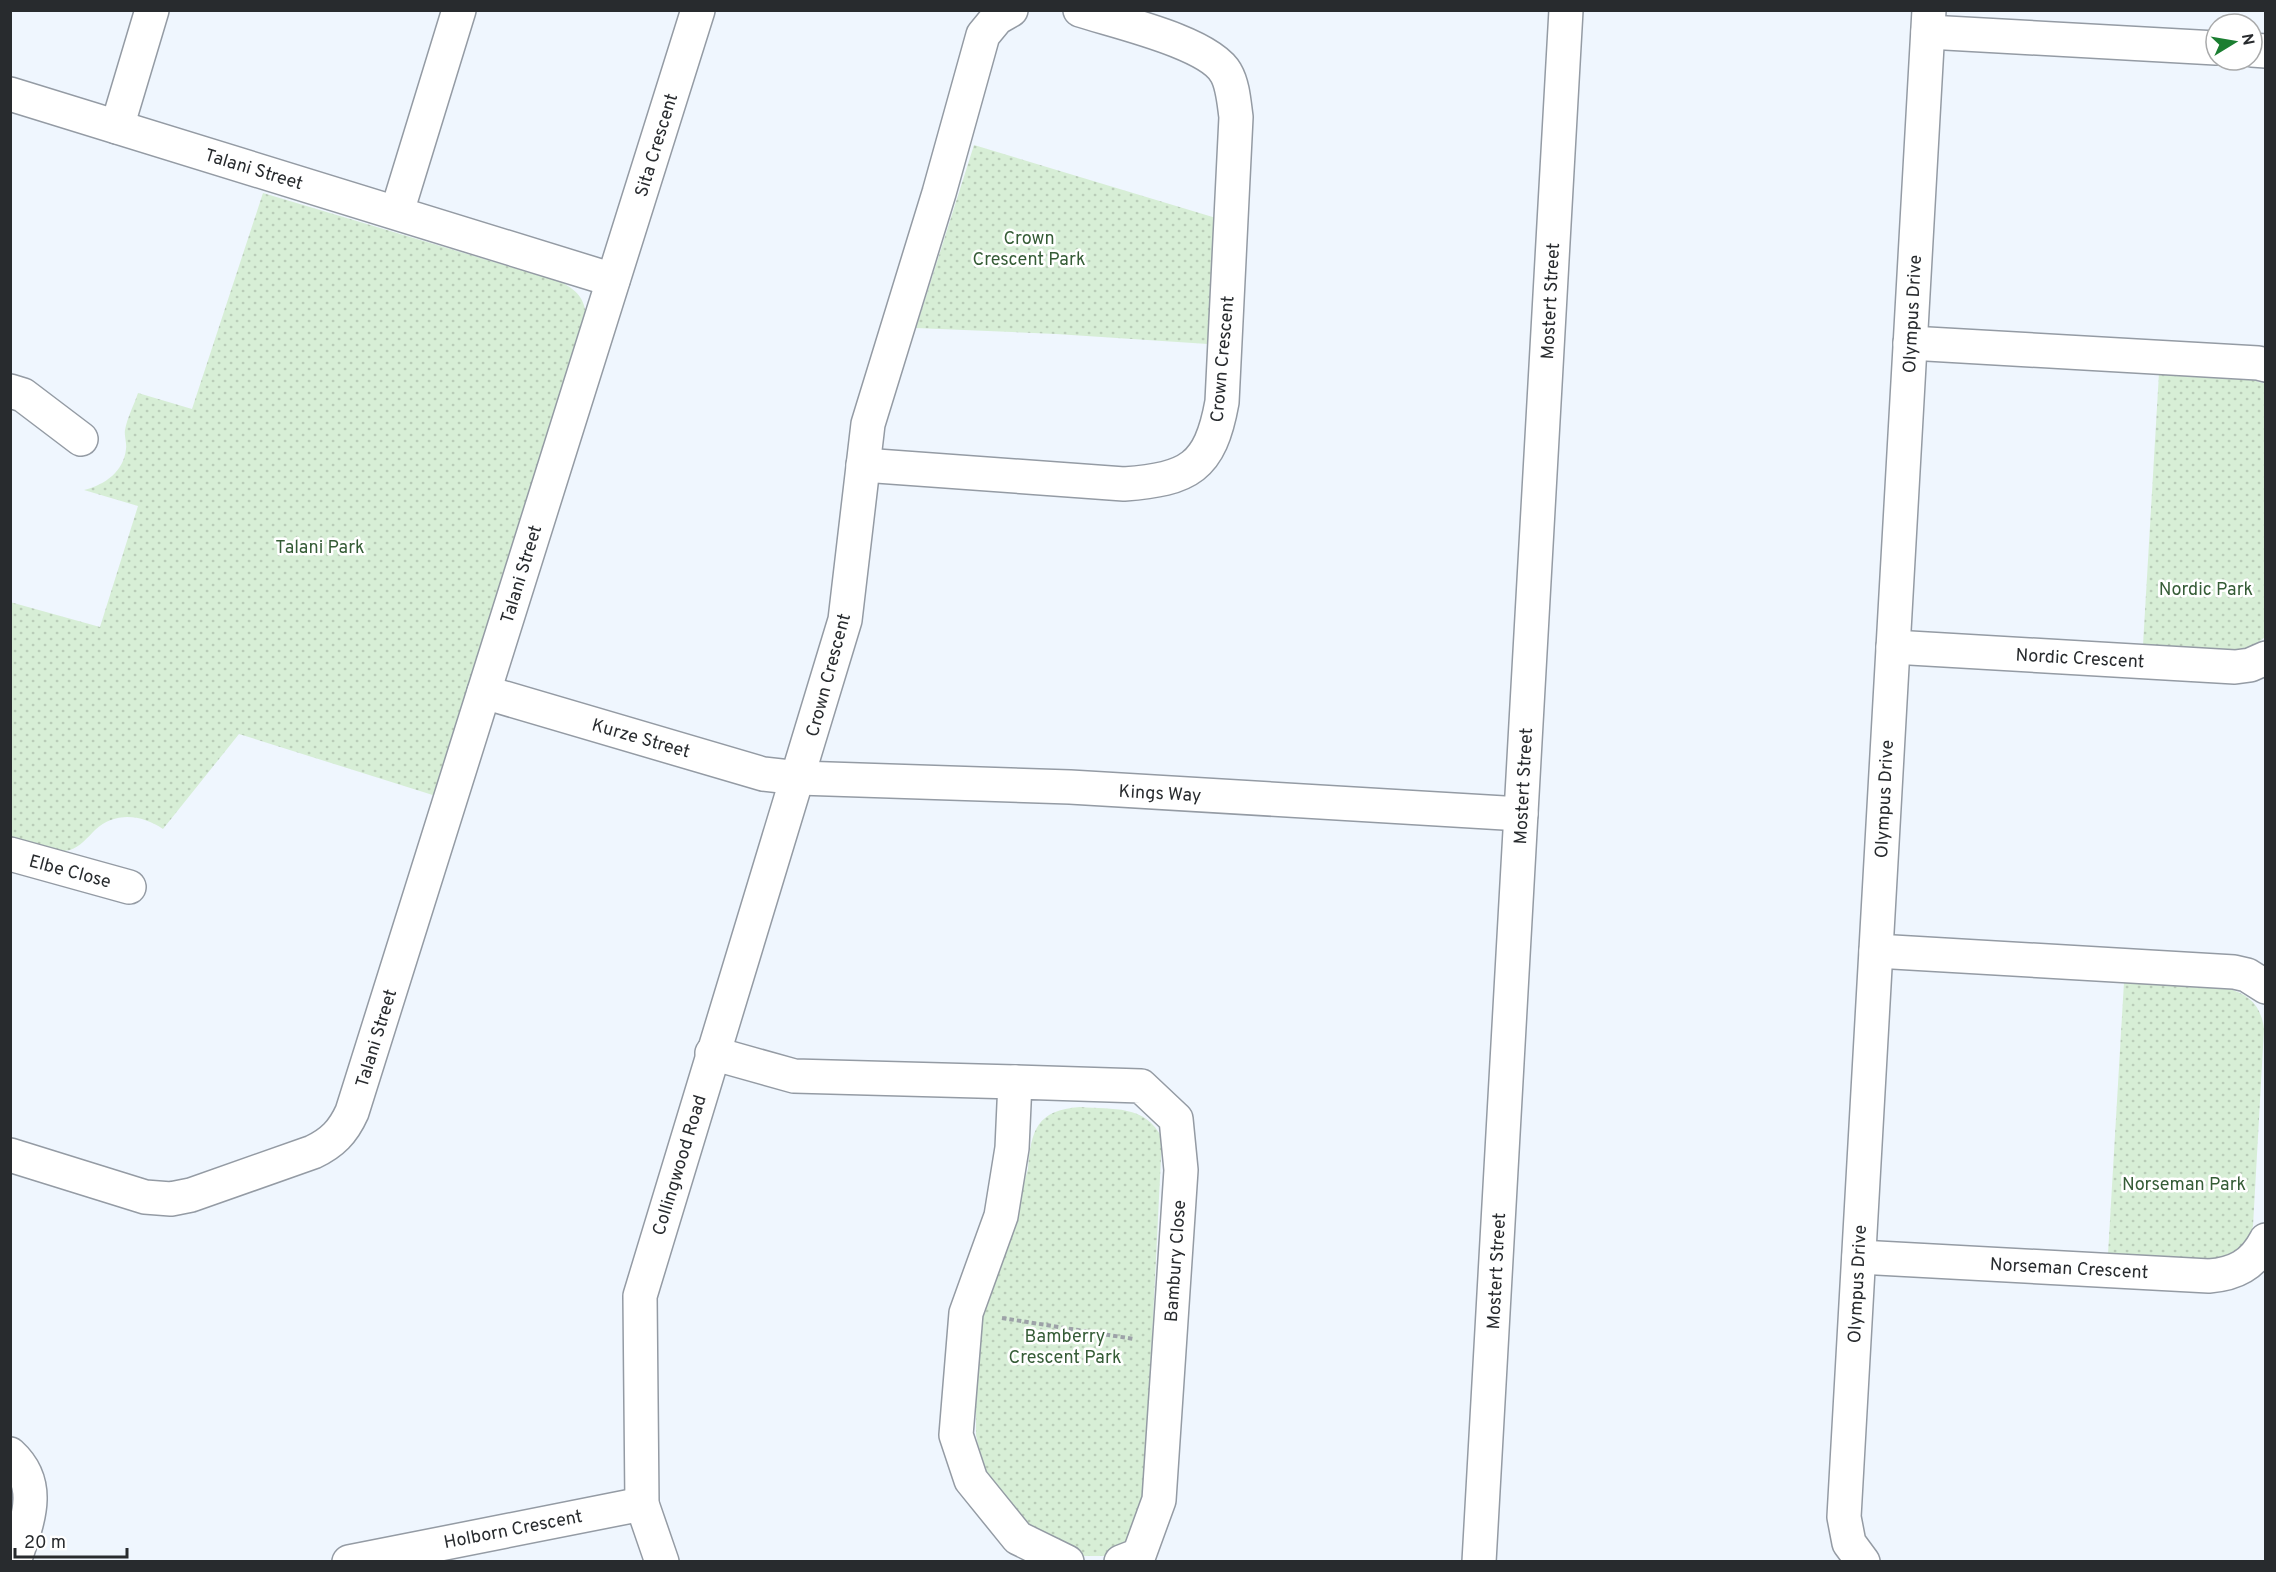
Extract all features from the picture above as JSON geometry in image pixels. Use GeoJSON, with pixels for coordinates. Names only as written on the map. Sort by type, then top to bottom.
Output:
{"type":"FeatureCollection","features":[{"type":"Feature","properties":{"kind":"street"},"geometry":{"type":"LineString","coordinates":[[117,127],[152,10]]}},
{"type":"Feature","properties":{"kind":"street"},"geometry":{"type":"LineString","coordinates":[[397,212],[459,10]]}},
{"type":"Feature","properties":{"kind":"street","name":"Sita Crescent"},"geometry":{"type":"LineString","coordinates":[[613,280],[698,10]]}},
{"type":"Feature","properties":{"kind":"street","name":"Crown Crescent"},"geometry":{"type":"LineString","coordinates":[[799,778],[845,620],[868,424],[939,193],[983,35],[997,18],[1011,10]]}},
{"type":"Feature","properties":{"kind":"street","name":"Crown Crescent"},"geometry":{"type":"LineString","coordinates":[[863,465],[1124,484],[1155,482],[1180,475],[1195,465],[1209,447],[1217,429],[1222,402],[1236,117],[1233,96],[1225,72],[1209,55],[1161,34],[1080,10]]}},
{"type":"Feature","properties":{"kind":"street","name":"Mostert Street"},"geometry":{"type":"LineString","coordinates":[[1479,1562],[1566,10]]}},
{"type":"Feature","properties":{"kind":"street","name":"Olympus Drive"},"geometry":{"type":"LineString","coordinates":[[1863,1562],[1849,1542],[1844,1517],[1928,21],[2204,47]]}},
{"type":"Feature","properties":{"kind":"street","name":"Talani Street"},"geometry":{"type":"LineString","coordinates":[[10,94],[613,280],[346,1126],[326,1146],[313,1152],[191,1195],[171,1199],[145,1197],[10,1155]]}},
{"type":"Feature","properties":{"kind":"street"},"geometry":{"type":"LineString","coordinates":[[1910,343],[2247,362],[2265,365]]}},
{"type":"Feature","properties":{"kind":"street"},"geometry":{"type":"LineString","coordinates":[[10,391],[23,395],[81,439]]}},
{"type":"Feature","properties":{"kind":"street","name":"Nordic Crescent"},"geometry":{"type":"LineString","coordinates":[[1893,647],[2235,667],[2250,665],[2265,658]]}},
{"type":"Feature","properties":{"kind":"street","name":"Kurze Street"},"geometry":{"type":"LineString","coordinates":[[484,692],[763,774],[799,778]]}},
{"type":"Feature","properties":{"kind":"street","name":"Kings Way"},"geometry":{"type":"LineString","coordinates":[[799,778],[1070,787],[1521,814]]}},
{"type":"Feature","properties":{"kind":"street","name":"Collingwood Road"},"geometry":{"type":"LineString","coordinates":[[662,1562],[642,1504],[640,1296],[712,1053],[799,778]]}},
{"type":"Feature","properties":{"kind":"street","name":"Elbe Close"},"geometry":{"type":"LineString","coordinates":[[10,854],[129,887]]}},
{"type":"Feature","properties":{"kind":"street"},"geometry":{"type":"LineString","coordinates":[[1876,951],[2234,972],[2247,975],[2265,987]]}},
{"type":"Feature","properties":{"kind":"street","name":"Bambury Close"},"geometry":{"type":"LineString","coordinates":[[712,1053],[794,1076],[1141,1086],[1176,1119],[1181,1170],[1159,1500],[1139,1555],[1121,1562]]}},
{"type":"Feature","properties":{"kind":"street"},"geometry":{"type":"LineString","coordinates":[[1015,1082],[1012,1148],[1001,1216],[966,1313],[956,1435],[971,1480],[1018,1538],[1067,1562]]}},
{"type":"Feature","properties":{"kind":"street","name":"Norseman Crescent"},"geometry":{"type":"LineString","coordinates":[[1859,1257],[2209,1276],[2224,1275],[2238,1270],[2260,1252],[2265,1240]]}},
{"type":"Feature","properties":{"kind":"street"},"geometry":{"type":"LineString","coordinates":[[10,1454],[22,1465],[30,1495],[29,1513],[14,1562]]}},
{"type":"Feature","properties":{"kind":"street","name":"Holborn Crescent"},"geometry":{"type":"LineString","coordinates":[[349,1562],[642,1504]]}},
{"type":"Feature","properties":{"kind":"path"},"geometry":{"type":"LineString","coordinates":[[966,1313],[1169,1345]]}},
{"type":"Feature","properties":{"kind":"green space","name":"Crown Crescent Park"},"geometry":{"type":"Polygon","coordinates":[[[974,145],[1216,218],[1208,344],[916,328],[974,145]]]}},
{"type":"Feature","properties":{"kind":"green space","name":"Talani Park"},"geometry":{"type":"Polygon","coordinates":[[[263,193],[561,282],[577,293],[585,308],[587,322],[439,797],[239,734],[163,829],[138,818],[129,817],[103,824],[70,850],[48,850],[11,841],[10,602],[100,627],[138,506],[84,490],[106,481],[122,464],[126,449],[126,425],[138,393],[192,409],[263,193]]]}},
{"type":"Feature","properties":{"kind":"green space","name":"Nordic Park"},"geometry":{"type":"Polygon","coordinates":[[[2159,373],[2249,379],[2266,384],[2265,637],[2251,648],[2242,650],[2143,645],[2159,373]]]}},
{"type":"Feature","properties":{"kind":"green space","name":"Norseman Park"},"geometry":{"type":"Polygon","coordinates":[[[2124,982],[2226,988],[2247,997],[2260,1013],[2264,1029],[2253,1226],[2244,1244],[2228,1257],[2188,1260],[2108,1254],[2124,982]]]}},
{"type":"Feature","properties":{"kind":"green space","name":"Bamberry Crescent Park"},"geometry":{"type":"Polygon","coordinates":[[[1080,1107],[1116,1109],[1137,1114],[1147,1119],[1162,1138],[1144,1499],[1138,1535],[1107,1556],[1081,1556],[1022,1524],[989,1480],[976,1435],[980,1323],[1028,1169],[1034,1133],[1039,1124],[1054,1112],[1080,1107]]]}}]}
